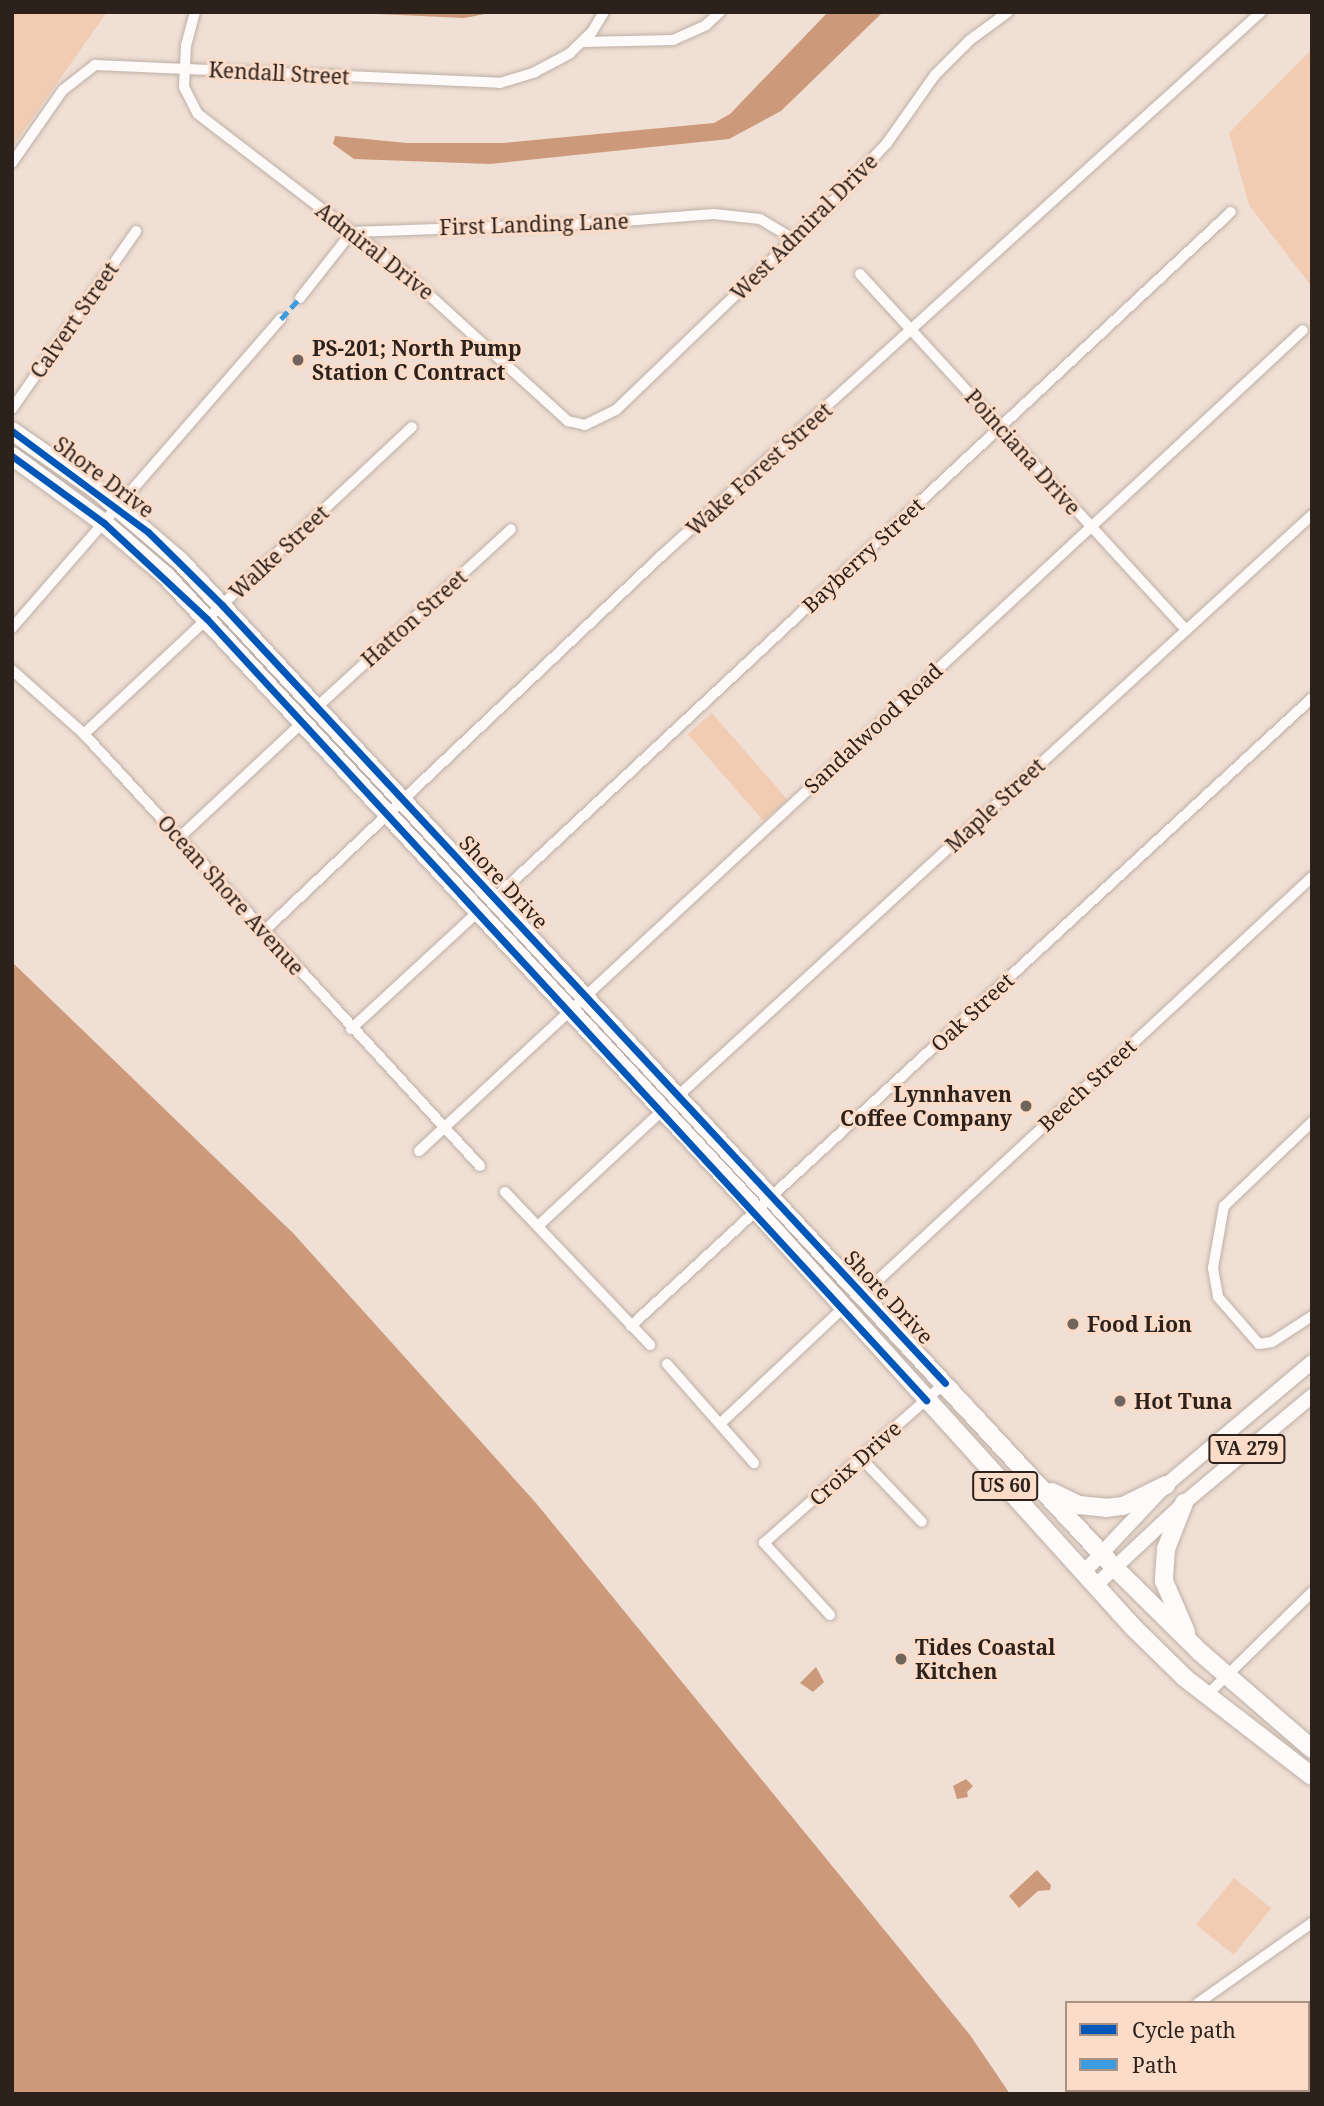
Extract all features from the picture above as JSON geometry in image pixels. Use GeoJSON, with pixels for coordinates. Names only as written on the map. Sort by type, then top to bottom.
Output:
{"type":"FeatureCollection","features":[{"type":"Feature","properties":{"kind":"highway","name":"Shore Drive"},"geometry":{"type":"LineString","coordinates":[[12,430],[118,508],[222,605],[1114,1567],[1200,1652],[1312,1749]]}},
{"type":"Feature","properties":{"kind":"highway","name":"Shore Drive"},"geometry":{"type":"LineString","coordinates":[[12,456],[104,523],[207,619],[756,1210],[1090,1578],[1207,1695],[1312,1776]]}},
{"type":"Feature","properties":{"kind":"highway"},"geometry":{"type":"LineString","coordinates":[[1032,1477],[1061,1499],[1093,1508],[1123,1506],[1166,1485]]}},
{"type":"Feature","properties":{"kind":"highway"},"geometry":{"type":"LineString","coordinates":[[1184,1503],[1166,1549],[1164,1581],[1180,1622],[1200,1652]]}},
{"type":"Feature","properties":{"kind":"main road","name":"VA 279"},"geometry":{"type":"LineString","coordinates":[[1090,1578],[1101,1552],[1166,1485],[1312,1362]]}},
{"type":"Feature","properties":{"kind":"main road","name":"VA 279"},"geometry":{"type":"LineString","coordinates":[[1090,1578],[1114,1567],[1184,1503],[1312,1396]]}},
{"type":"Feature","properties":{"kind":"street","name":"Admiral Drive"},"geometry":{"type":"LineString","coordinates":[[195,12],[185,68],[187,97],[198,114],[352,232],[457,317],[568,421],[585,425]]}},
{"type":"Feature","properties":{"kind":"street"},"geometry":{"type":"LineString","coordinates":[[583,42],[604,12]]}},
{"type":"Feature","properties":{"kind":"street"},"geometry":{"type":"LineString","coordinates":[[583,42],[673,40],[706,25],[720,12]]}},
{"type":"Feature","properties":{"kind":"street","name":"West Admiral Drive"},"geometry":{"type":"LineString","coordinates":[[585,425],[616,410],[793,239],[872,160],[954,55],[1008,12]]}},
{"type":"Feature","properties":{"kind":"street","name":"Wake Forest Street"},"geometry":{"type":"LineString","coordinates":[[263,932],[662,556],[1262,12]]}},
{"type":"Feature","properties":{"kind":"street","name":"Kendall Street"},"geometry":{"type":"LineString","coordinates":[[12,163],[64,90],[85,69],[106,63],[482,84],[535,72],[583,42]]}},
{"type":"Feature","properties":{"kind":"street","name":"Bayberry Street"},"geometry":{"type":"LineString","coordinates":[[495,898],[1231,212]]}},
{"type":"Feature","properties":{"kind":"street","name":"First Landing Lane"},"geometry":{"type":"LineString","coordinates":[[352,232],[586,224],[714,214],[760,219],[793,239]]}},
{"type":"Feature","properties":{"kind":"street","name":"Calvert Street"},"geometry":{"type":"LineString","coordinates":[[12,409],[136,231]]}},
{"type":"Feature","properties":{"kind":"street"},"geometry":{"type":"LineString","coordinates":[[300,298],[352,232]]}},
{"type":"Feature","properties":{"kind":"street","name":"Poinciana Drive"},"geometry":{"type":"LineString","coordinates":[[860,274],[1186,630]]}},
{"type":"Feature","properties":{"kind":"street"},"geometry":{"type":"LineString","coordinates":[[12,628],[281,319]]}},
{"type":"Feature","properties":{"kind":"street","name":"Sandalwood Road"},"geometry":{"type":"LineString","coordinates":[[444,1127],[1303,330]]}},
{"type":"Feature","properties":{"kind":"street","name":"Walke Street"},"geometry":{"type":"LineString","coordinates":[[84,734],[412,428]]}},
{"type":"Feature","properties":{"kind":"street","name":"Maple Street"},"geometry":{"type":"LineString","coordinates":[[679,1096],[1312,515]]}},
{"type":"Feature","properties":{"kind":"street","name":"Hatton Street"},"geometry":{"type":"LineString","coordinates":[[317,707],[511,529]]}},
{"type":"Feature","properties":{"kind":"street","name":"Ocean Shore Avenue"},"geometry":{"type":"LineString","coordinates":[[12,670],[84,734],[480,1166]]}},
{"type":"Feature","properties":{"kind":"street","name":"Oak Street"},"geometry":{"type":"LineString","coordinates":[[631,1325],[1312,698]]}},
{"type":"Feature","properties":{"kind":"street"},"geometry":{"type":"LineString","coordinates":[[179,838],[303,722]]}},
{"type":"Feature","properties":{"kind":"street","name":"Beech Street"},"geometry":{"type":"LineString","coordinates":[[863,1294],[1312,877]]}},
{"type":"Feature","properties":{"kind":"street"},"geometry":{"type":"LineString","coordinates":[[351,1028],[479,911]]}},
{"type":"Feature","properties":{"kind":"street"},"geometry":{"type":"LineString","coordinates":[[538,1226],[663,1110]]}},
{"type":"Feature","properties":{"kind":"street"},"geometry":{"type":"LineString","coordinates":[[1312,1122],[1224,1206],[1213,1268],[1218,1297],[1259,1344],[1272,1342],[1312,1316]]}},
{"type":"Feature","properties":{"kind":"street"},"geometry":{"type":"LineString","coordinates":[[419,1151],[444,1127]]}},
{"type":"Feature","properties":{"kind":"street"},"geometry":{"type":"LineString","coordinates":[[505,1192],[650,1345]]}},
{"type":"Feature","properties":{"kind":"street"},"geometry":{"type":"LineString","coordinates":[[723,1422],[844,1307]]}},
{"type":"Feature","properties":{"kind":"street"},"geometry":{"type":"LineString","coordinates":[[667,1364],[723,1422],[754,1463]]}},
{"type":"Feature","properties":{"kind":"street","name":"Croix Drive"},"geometry":{"type":"LineString","coordinates":[[830,1615],[764,1543],[945,1383]]}},
{"type":"Feature","properties":{"kind":"street"},"geometry":{"type":"LineString","coordinates":[[861,1458],[922,1522]]}},
{"type":"Feature","properties":{"kind":"street"},"geometry":{"type":"LineString","coordinates":[[1207,1695],[1312,1592]]}},
{"type":"Feature","properties":{"kind":"street"},"geometry":{"type":"LineString","coordinates":[[1201,2001],[1312,1923]]}},
{"type":"Feature","properties":{"kind":"shaded area"},"geometry":{"type":"Polygon","coordinates":[[[12,12],[107,12],[12,147],[12,12]]]}},
{"type":"Feature","properties":{"kind":"shaded area"},"geometry":{"type":"Polygon","coordinates":[[[334,12],[496,12],[464,18],[334,12]]]}},
{"type":"Feature","properties":{"kind":"shaded area"},"geometry":{"type":"Polygon","coordinates":[[[828,12],[883,12],[781,111],[729,139],[490,164],[354,159],[333,144],[335,136],[407,143],[503,143],[714,123],[730,114],[828,12]]]}},
{"type":"Feature","properties":{"kind":"shaded area"},"geometry":{"type":"Polygon","coordinates":[[[1312,49],[1312,287],[1249,205],[1229,133],[1312,49]]]}},
{"type":"Feature","properties":{"kind":"shaded area"},"geometry":{"type":"Polygon","coordinates":[[[712,713],[787,800],[763,821],[688,734],[712,713]]]}},
{"type":"Feature","properties":{"kind":"shaded area"},"geometry":{"type":"Polygon","coordinates":[[[12,962],[293,1233],[536,1503],[970,2035],[1010,2094],[12,2094],[12,962]]]}},
{"type":"Feature","properties":{"kind":"shaded area"},"geometry":{"type":"Polygon","coordinates":[[[816,1667],[824,1682],[813,1692],[800,1683],[816,1667]]]}},
{"type":"Feature","properties":{"kind":"shaded area"},"geometry":{"type":"Polygon","coordinates":[[[966,1779],[973,1786],[967,1792],[968,1797],[957,1799],[953,1786],[966,1779]]]}},
{"type":"Feature","properties":{"kind":"shaded area"},"geometry":{"type":"Polygon","coordinates":[[[1037,1870],[1051,1885],[1050,1890],[1038,1891],[1019,1908],[1009,1896],[1037,1870]]]}},
{"type":"Feature","properties":{"kind":"shaded area"},"geometry":{"type":"Polygon","coordinates":[[[1234,1878],[1271,1908],[1234,1955],[1196,1925],[1234,1878]]]}},
{"type":"Feature","properties":{"kind":"marked path"},"geometry":{"type":"LineString","coordinates":[[281,319],[300,298]]}},
{"type":"Feature","properties":{"kind":"cycle path"},"geometry":{"type":"LineString","coordinates":[[12,431],[148,532],[222,605],[945,1383]]}},
{"type":"Feature","properties":{"kind":"cycle path"},"geometry":{"type":"LineString","coordinates":[[12,456],[104,523],[207,619],[926,1400]]}},
{"type":"Feature","properties":{"kind":"place","name":"PS-201; North Pump Station C Contract"},"geometry":{"type":"Point","coordinates":[298,360]}},
{"type":"Feature","properties":{"kind":"place","name":"Lynnhaven Coffee Company"},"geometry":{"type":"Point","coordinates":[1026,1106]}},
{"type":"Feature","properties":{"kind":"place","name":"Food Lion"},"geometry":{"type":"Point","coordinates":[1073,1324]}},
{"type":"Feature","properties":{"kind":"place","name":"Hot Tuna"},"geometry":{"type":"Point","coordinates":[1120,1401]}},
{"type":"Feature","properties":{"kind":"place","name":"Tides Coastal Kitchen"},"geometry":{"type":"Point","coordinates":[901,1659]}}]}
